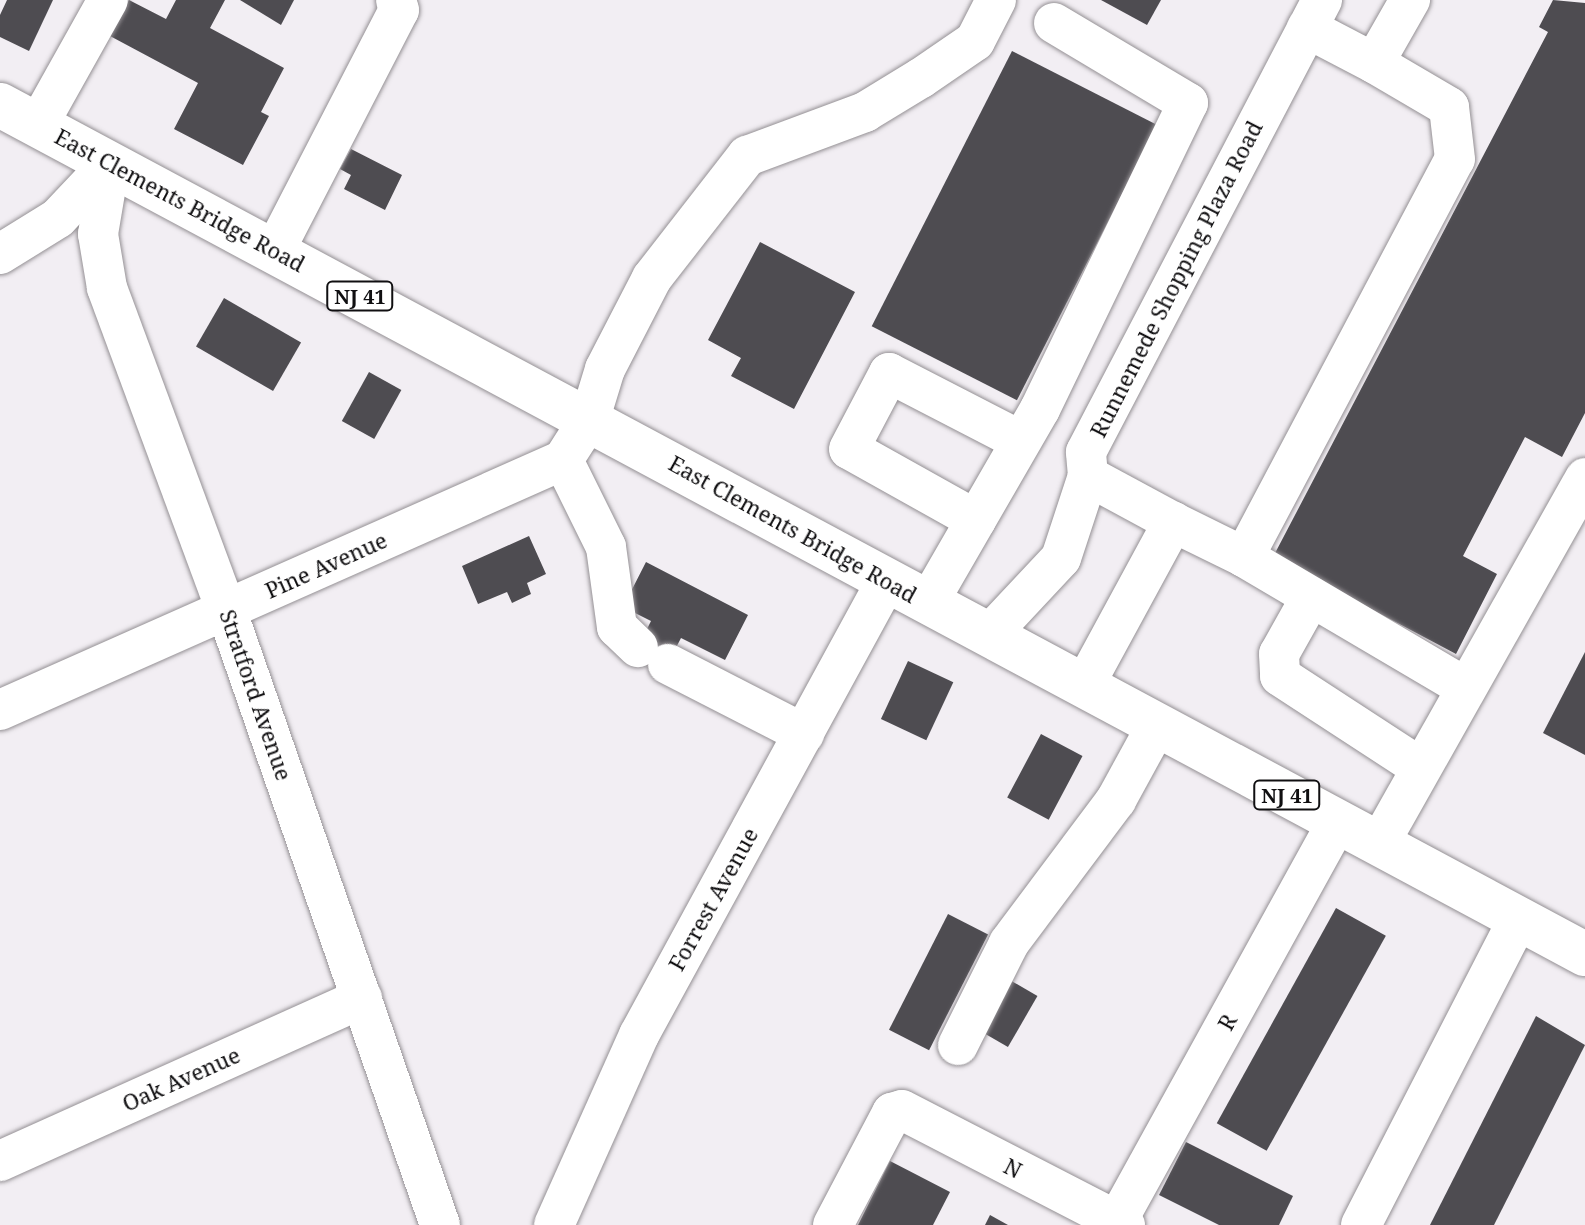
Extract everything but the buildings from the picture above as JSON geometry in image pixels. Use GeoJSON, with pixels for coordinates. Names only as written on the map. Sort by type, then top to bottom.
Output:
{"type":"FeatureCollection","features":[{"type":"Feature","properties":{"kind":"main road","name":"East Clements Bridge Road"},"geometry":{"type":"LineString","coordinates":[[0,105],[590,418],[1518,919],[1584,950]]}},
{"type":"Feature","properties":{"kind":"street"},"geometry":{"type":"LineString","coordinates":[[38,125],[108,0]]}},
{"type":"Feature","properties":{"kind":"street"},"geometry":{"type":"LineString","coordinates":[[275,250],[399,10],[396,0]]}},
{"type":"Feature","properties":{"kind":"street"},"geometry":{"type":"LineString","coordinates":[[804,734],[653,655],[617,627],[606,547],[563,460],[590,418],[605,369],[652,278],[747,156],[865,112],[921,78],[975,41],[996,0]]}},
{"type":"Feature","properties":{"kind":"street"},"geometry":{"type":"LineString","coordinates":[[1374,63],[1410,0]]}},
{"type":"Feature","properties":{"kind":"street"},"geometry":{"type":"LineString","coordinates":[[1244,557],[1455,159],[1449,107],[1374,63],[1314,14]]}},
{"type":"Feature","properties":{"kind":"street","name":"Runnemede Shopping Plaza Road"},"geometry":{"type":"LineString","coordinates":[[989,635],[1061,558],[1088,476],[1086,452],[1314,14]]}},
{"type":"Feature","properties":{"kind":"street"},"geometry":{"type":"LineString","coordinates":[[928,603],[1021,441],[1188,103],[1054,23]]}},
{"type":"Feature","properties":{"kind":"street"},"geometry":{"type":"LineString","coordinates":[[0,254],[58,218],[110,163]]}},
{"type":"Feature","properties":{"kind":"street","name":"Stratford Avenue"},"geometry":{"type":"LineString","coordinates":[[110,163],[98,234],[107,288],[226,609],[440,1225]]}},
{"type":"Feature","properties":{"kind":"street"},"geometry":{"type":"LineString","coordinates":[[976,520],[849,449],[889,373],[1021,441]]}},
{"type":"Feature","properties":{"kind":"street","name":"Pine Avenue"},"geometry":{"type":"LineString","coordinates":[[0,710],[563,460]]}},
{"type":"Feature","properties":{"kind":"street"},"geometry":{"type":"LineString","coordinates":[[1088,476],[1244,557],[1466,688]]}},
{"type":"Feature","properties":{"kind":"street"},"geometry":{"type":"LineString","coordinates":[[1379,844],[1585,478]]}},
{"type":"Feature","properties":{"kind":"street"},"geometry":{"type":"LineString","coordinates":[[1084,686],[1173,522]]}},
{"type":"Feature","properties":{"kind":"street","name":"Forrest Avenue"},"geometry":{"type":"LineString","coordinates":[[554,1225],[639,1035],[887,580]]}},
{"type":"Feature","properties":{"kind":"street"},"geometry":{"type":"LineString","coordinates":[[1311,597],[1279,654],[1280,676],[1421,768]]}},
{"type":"Feature","properties":{"kind":"street"},"geometry":{"type":"LineString","coordinates":[[958,1045],[1009,943],[1116,800],[1157,725]]}},
{"type":"Feature","properties":{"kind":"street","name":"R"},"geometry":{"type":"LineString","coordinates":[[1121,1223],[1337,822]]}},
{"type":"Feature","properties":{"kind":"street"},"geometry":{"type":"LineString","coordinates":[[1361,1225],[1518,919]]}},
{"type":"Feature","properties":{"kind":"street","name":"Oak Avenue"},"geometry":{"type":"LineString","coordinates":[[0,1161],[362,998]]}},
{"type":"Feature","properties":{"kind":"street","name":"N"},"geometry":{"type":"LineString","coordinates":[[833,1225],[892,1113],[902,1110],[1121,1223]]}}]}
